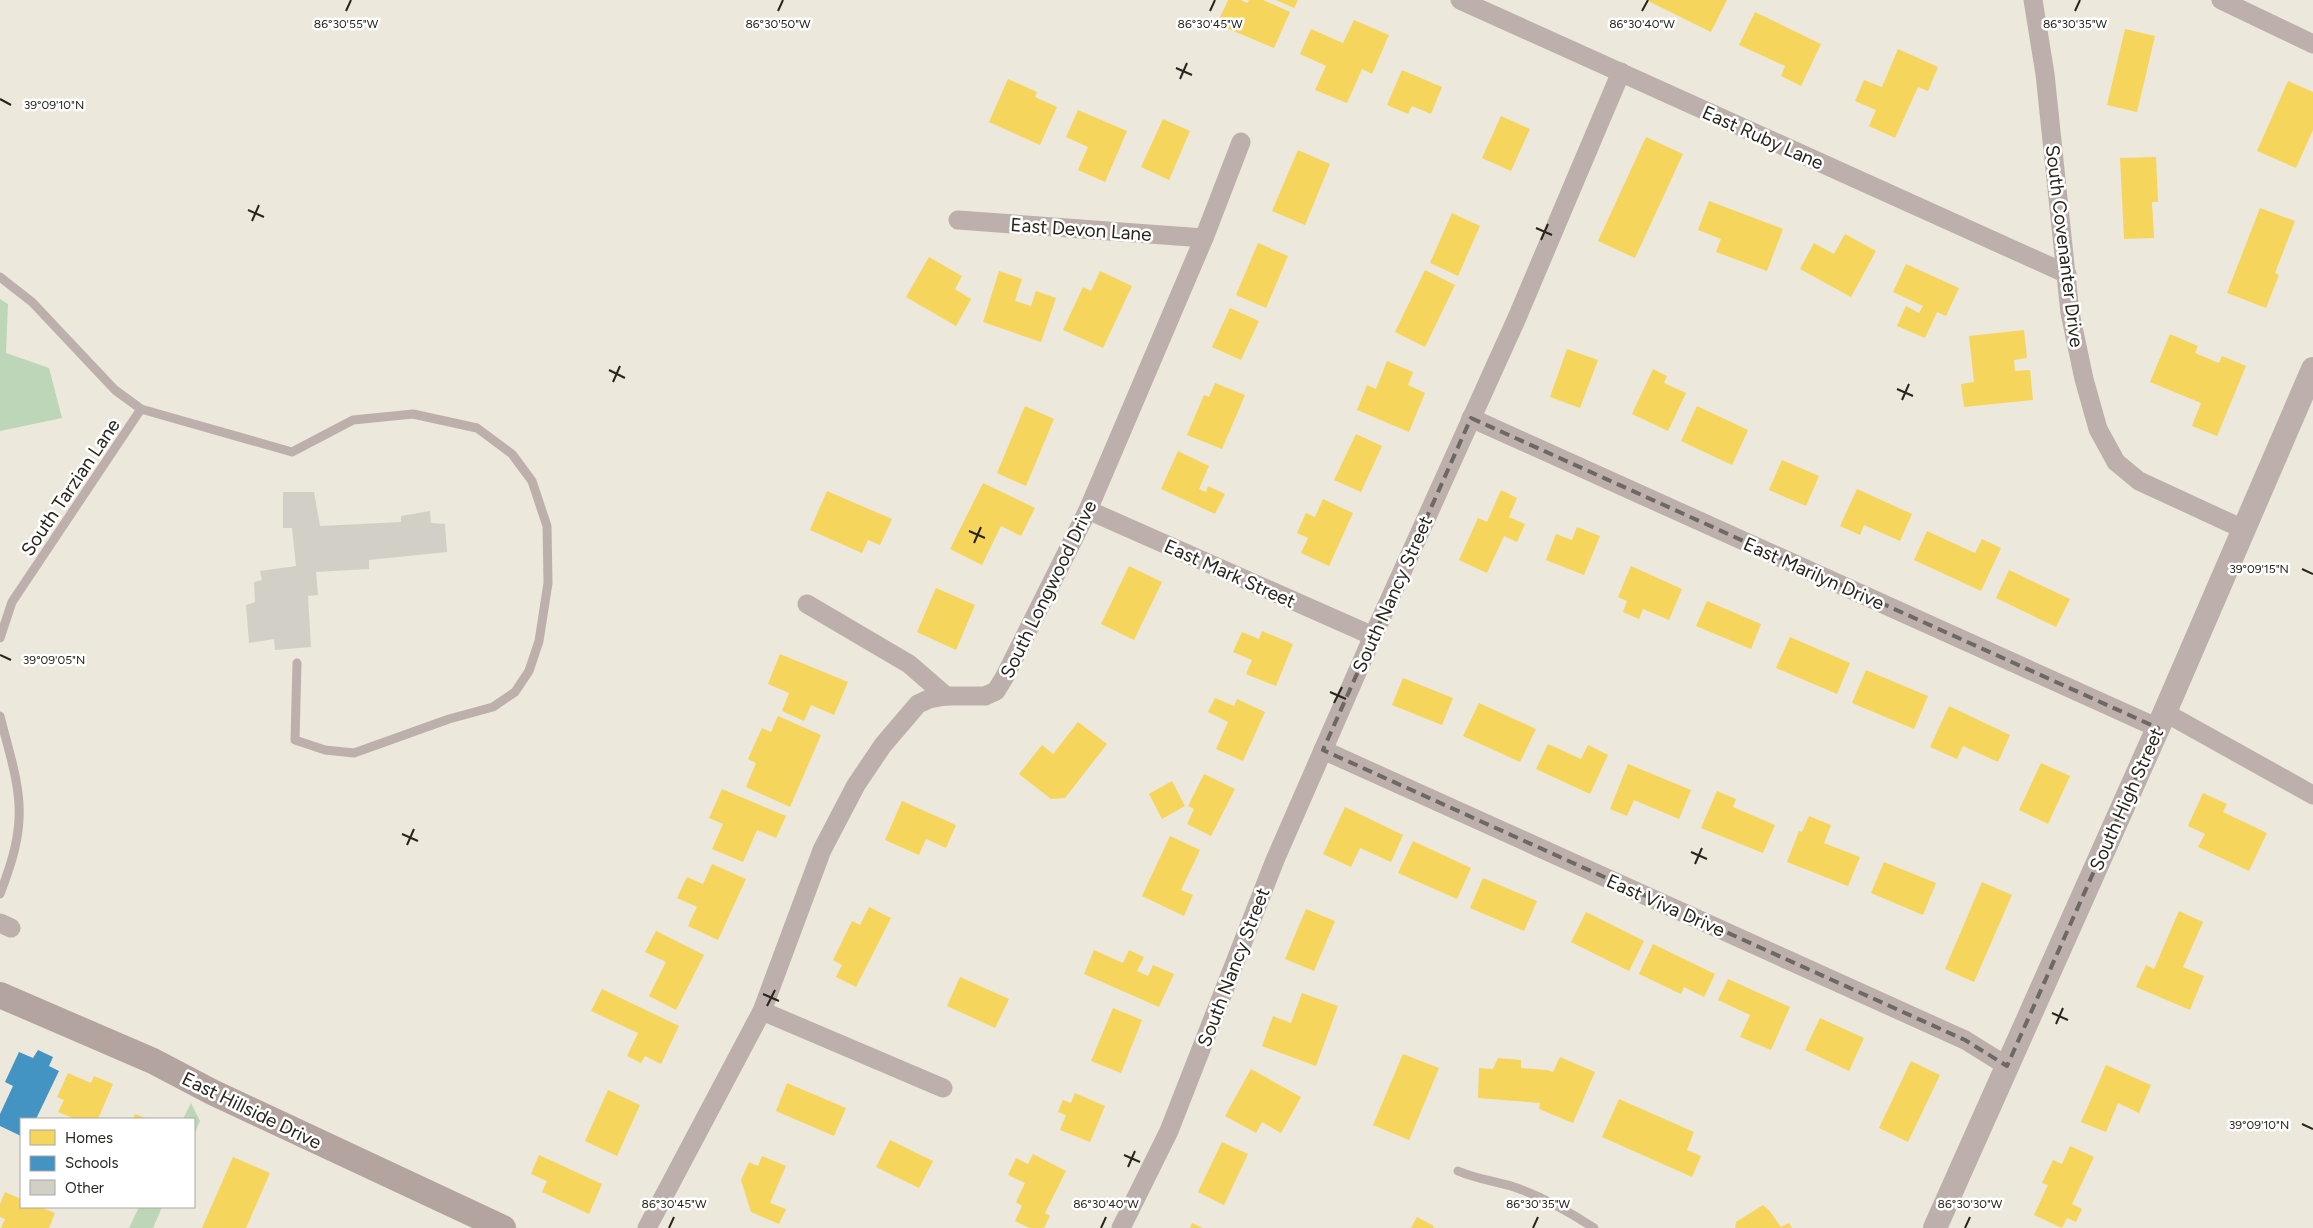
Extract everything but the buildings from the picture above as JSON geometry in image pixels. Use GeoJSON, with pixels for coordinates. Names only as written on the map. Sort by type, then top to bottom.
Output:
{"type":"FeatureCollection","features":[{"type":"Feature","properties":{"kind":"main road","name":"East Hillside Drive"},"geometry":{"type":"LineString","coordinates":[[0,995],[153,1061],[212,1092],[503,1228]]}},
{"type":"Feature","properties":{"kind":"street","name":"East Ruby Lane"},"geometry":{"type":"LineString","coordinates":[[1460,0],[2067,274]]}},
{"type":"Feature","properties":{"kind":"street","name":"South Covenanter Drive"},"geometry":{"type":"LineString","coordinates":[[2032,0],[2044,74],[2070,313],[2084,379],[2098,429],[2116,462],[2139,481],[2243,529]]}},
{"type":"Feature","properties":{"kind":"street"},"geometry":{"type":"LineString","coordinates":[[2221,0],[2313,44]]}},
{"type":"Feature","properties":{"kind":"street","name":"South Nancy Street"},"geometry":{"type":"LineString","coordinates":[[1121,1228],[1169,1131],[1203,1048],[1252,915],[1373,636],[1516,320],[1621,72]]}},
{"type":"Feature","properties":{"kind":"street","name":"South Longwood Drive"},"geometry":{"type":"LineString","coordinates":[[647,1228],[762,1011],[822,850],[856,785],[883,745],[918,704],[929,699],[946,696],[985,696],[999,687],[1088,510],[1204,238],[1241,142]]}},
{"type":"Feature","properties":{"kind":"street","name":"East Devon Lane"},"geometry":{"type":"LineString","coordinates":[[958,220],[1204,238]]}},
{"type":"Feature","properties":{"kind":"street","name":"South High Street"},"geometry":{"type":"LineString","coordinates":[[1935,1228],[2161,720],[2313,369]]}},
{"type":"Feature","properties":{"kind":"street","name":"East Marilyn Drive"},"geometry":{"type":"LineString","coordinates":[[1472,418],[2161,720],[2313,795]]}},
{"type":"Feature","properties":{"kind":"street","name":"East Mark Street"},"geometry":{"type":"LineString","coordinates":[[1088,510],[1373,636]]}},
{"type":"Feature","properties":{"kind":"street"},"geometry":{"type":"LineString","coordinates":[[807,604],[909,664],[946,696]]}},
{"type":"Feature","properties":{"kind":"street","name":"East Viva Drive"},"geometry":{"type":"LineString","coordinates":[[1323,750],[1965,1040],[2007,1066]]}},
{"type":"Feature","properties":{"kind":"street"},"geometry":{"type":"LineString","coordinates":[[762,1011],[943,1088]]}},
{"type":"Feature","properties":{"kind":"lane","name":"South Tarzian Lane"},"geometry":{"type":"LineString","coordinates":[[0,277],[32,302],[115,390],[142,409],[292,452],[353,420],[413,414],[477,428],[512,454],[532,481],[547,526],[548,583],[539,641],[529,671],[515,692],[493,707],[449,719],[354,753],[325,750],[295,740],[297,663]]}},
{"type":"Feature","properties":{"kind":"lane","name":"South Tarzian Lane"},"geometry":{"type":"LineString","coordinates":[[0,638],[12,602],[142,409]]}},
{"type":"Feature","properties":{"kind":"lane"},"geometry":{"type":"LineString","coordinates":[[0,716],[15,782],[19,818],[14,857],[0,894]]}},
{"type":"Feature","properties":{"kind":"lane"},"geometry":{"type":"LineString","coordinates":[[1458,1171],[1474,1178],[1536,1195],[1594,1228]]}},
{"type":"Feature","properties":{"kind":"highlighted area"},"geometry":{"type":"Polygon","coordinates":[[[1471,418],[2158,728],[2007,1066],[1965,1040],[1323,750],[1471,418]]]}},
{"type":"Feature","properties":{"kind":"green space"},"geometry":{"type":"Polygon","coordinates":[[[0,299],[8,304],[6,353],[49,368],[62,418],[0,431],[0,299]]]}},
{"type":"Feature","properties":{"kind":"green space"},"geometry":{"type":"Polygon","coordinates":[[[191,1103],[200,1121],[195,1133],[195,1118],[184,1118],[191,1103]]]}},
{"type":"Feature","properties":{"kind":"green space"},"geometry":{"type":"Polygon","coordinates":[[[139,1208],[162,1208],[153,1228],[129,1228],[139,1208]]]}}]}
